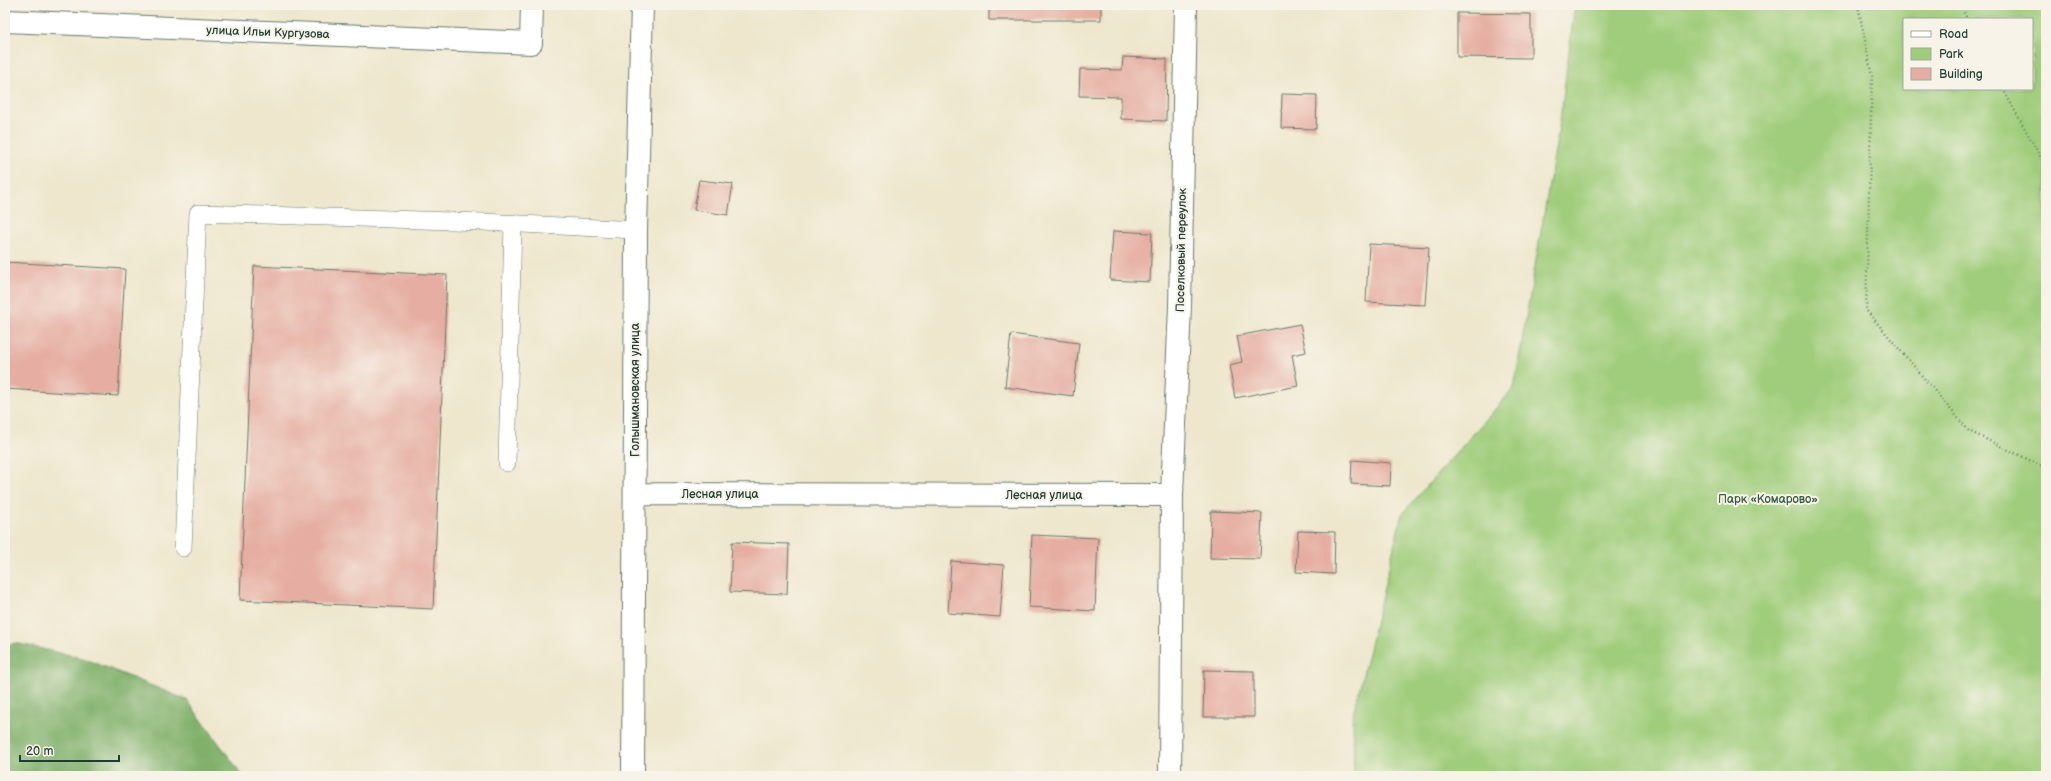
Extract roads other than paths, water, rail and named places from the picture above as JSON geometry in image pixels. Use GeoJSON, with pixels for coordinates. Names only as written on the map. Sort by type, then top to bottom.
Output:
{"type":"FeatureCollection","features":[{"type":"Feature","properties":{"kind":"street","name":"улица Ильи Кургузова"},"geometry":{"type":"LineString","coordinates":[[5,22],[531,43],[532,5]]}},
{"type":"Feature","properties":{"kind":"street","name":"Голышмановская улица"},"geometry":{"type":"LineString","coordinates":[[633,776],[636,230],[642,5]]}},
{"type":"Feature","properties":{"kind":"street","name":"Поселковый переулок"},"geometry":{"type":"LineString","coordinates":[[1172,495],[1180,306],[1186,5]]}},
{"type":"Feature","properties":{"kind":"street","name":"Лесная улица"},"geometry":{"type":"LineString","coordinates":[[635,494],[1172,495]]}},
{"type":"Feature","properties":{"kind":"street"},"geometry":{"type":"LineString","coordinates":[[1170,776],[1172,495]]}},
{"type":"Feature","properties":{"kind":"lane"},"geometry":{"type":"LineString","coordinates":[[183,548],[198,213],[513,223],[636,230]]}},
{"type":"Feature","properties":{"kind":"lane"},"geometry":{"type":"LineString","coordinates":[[507,463],[513,223]]}},
{"type":"Feature","properties":{"kind":"park label","name":"Парк «Комарово»"},"geometry":{"type":"Point","coordinates":[1768,499]}}]}
